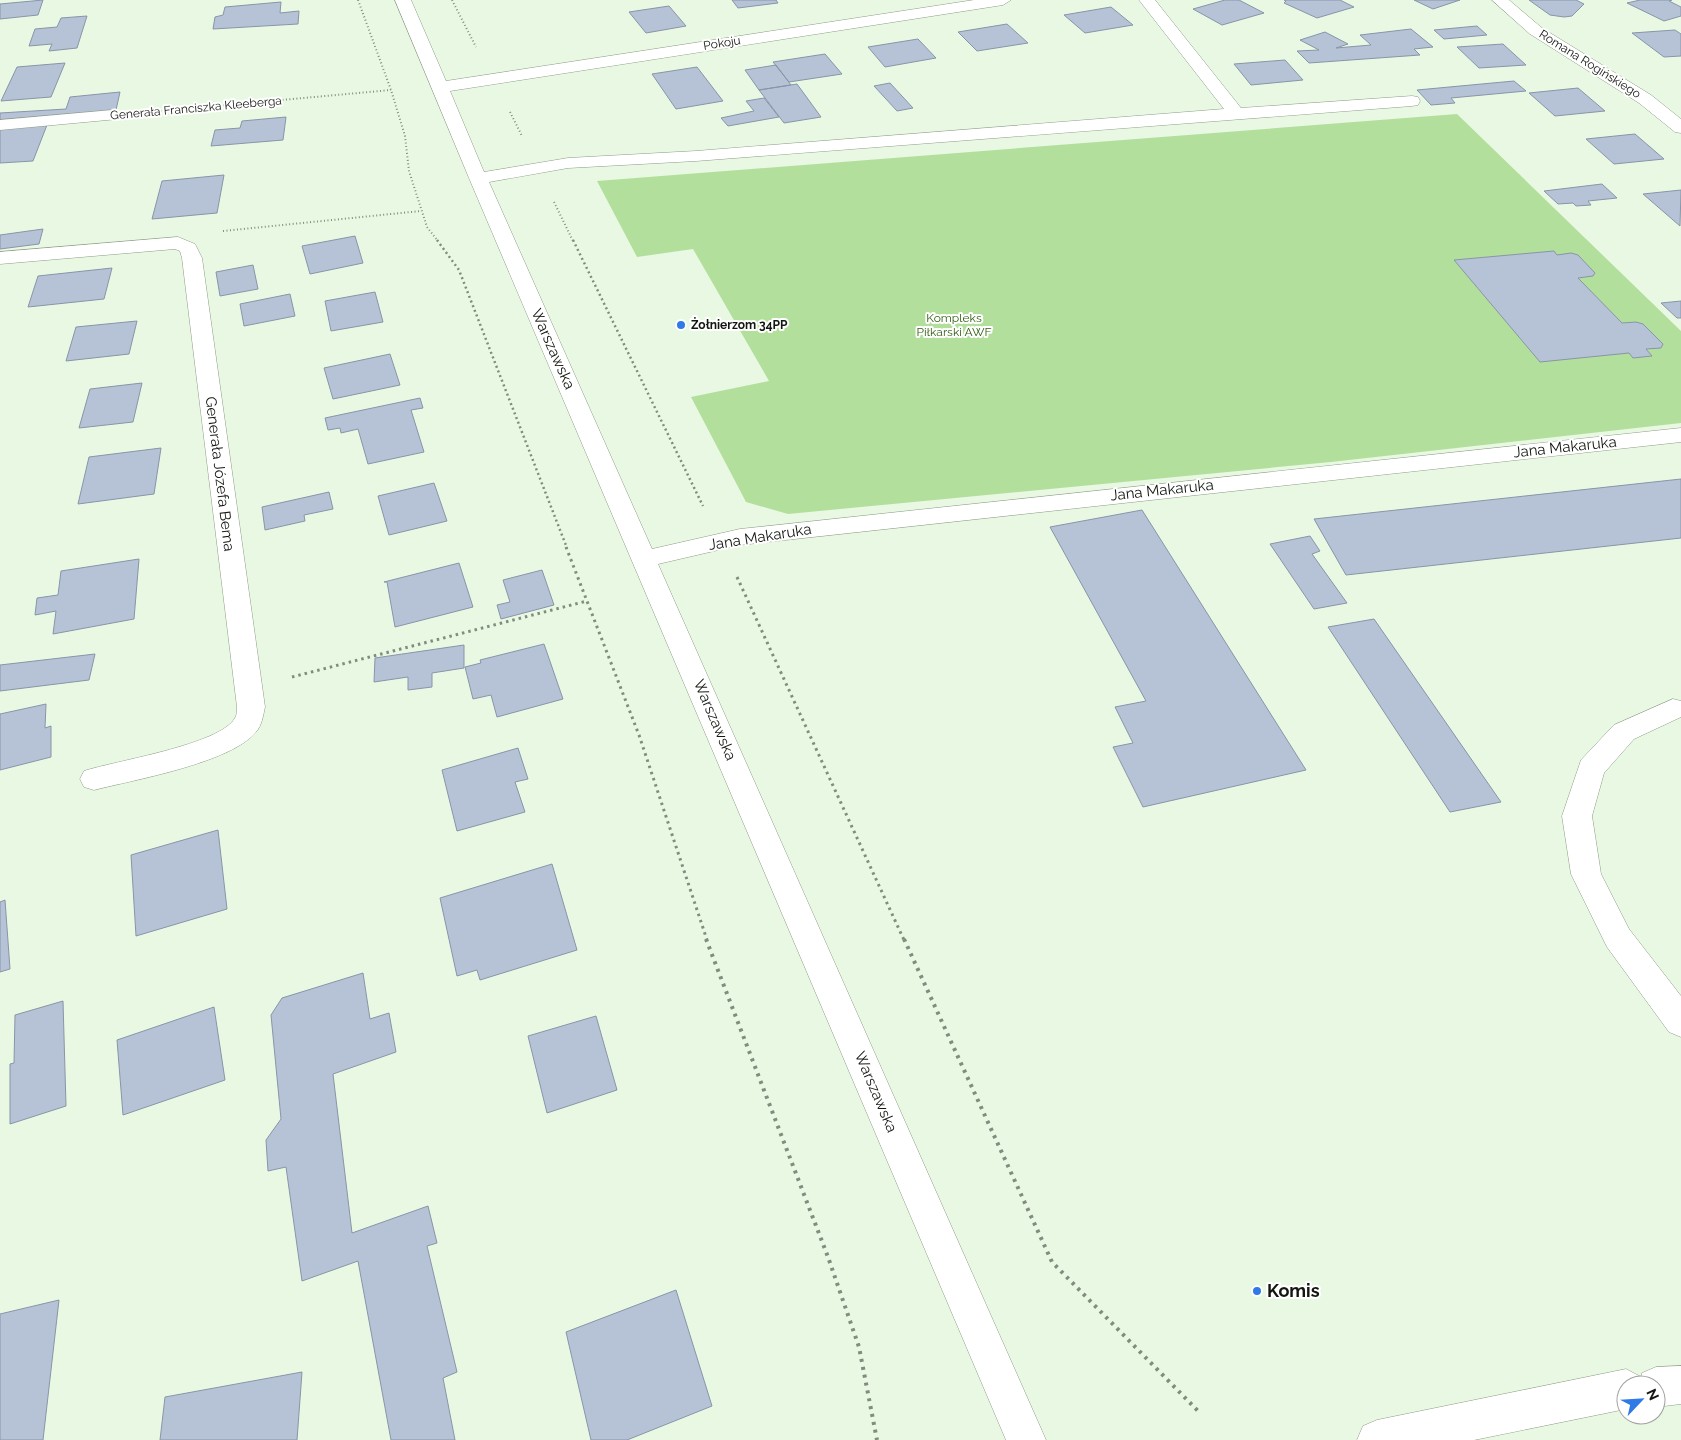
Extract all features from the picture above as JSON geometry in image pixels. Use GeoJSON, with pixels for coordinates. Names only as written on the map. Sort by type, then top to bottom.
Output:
{"type":"FeatureCollection","features":[{"type":"Feature","properties":{"kind":"street","name":"Warszawska"},"geometry":{"type":"LineString","coordinates":[[403,0],[478,178],[1026,1440]]}},
{"type":"Feature","properties":{"kind":"street","name":"Pokoju"},"geometry":{"type":"LineString","coordinates":[[441,87],[1003,0]]}},
{"type":"Feature","properties":{"kind":"street"},"geometry":{"type":"LineString","coordinates":[[1147,0],[1236,113]]}},
{"type":"Feature","properties":{"kind":"street","name":"Romana Rogińskiego"},"geometry":{"type":"LineString","coordinates":[[1500,0],[1536,30],[1645,99],[1681,128]]}},
{"type":"Feature","properties":{"kind":"street"},"geometry":{"type":"LineString","coordinates":[[478,178],[568,163],[696,156],[1236,113],[1412,101]]}},
{"type":"Feature","properties":{"kind":"street","name":"Generała Franciszka Kleeberga"},"geometry":{"type":"LineString","coordinates":[[0,126],[112,115]]}},
{"type":"Feature","properties":{"kind":"street"},"geometry":{"type":"LineString","coordinates":[[0,258],[178,243]]}},
{"type":"Feature","properties":{"kind":"street","name":"Generała Józefa Bema"},"geometry":{"type":"LineString","coordinates":[[94,779],[206,749],[233,737],[247,724],[251,707],[192,258],[188,248],[178,243]]}},
{"type":"Feature","properties":{"kind":"street","name":"Jana Makaruka"},"geometry":{"type":"LineString","coordinates":[[645,559],[740,537],[1681,435]]}},
{"type":"Feature","properties":{"kind":"street"},"geometry":{"type":"LineString","coordinates":[[1673,709],[1624,732],[1591,768],[1577,816],[1586,874],[1618,938],[1681,1022]]}},
{"type":"Feature","properties":{"kind":"street"},"geometry":{"type":"LineString","coordinates":[[1666,1386],[1681,1385]]}},
{"type":"Feature","properties":{"kind":"street"},"geometry":{"type":"LineString","coordinates":[[1377,1440],[1616,1391]]}},
{"type":"Feature","properties":{"kind":"path"},"geometry":{"type":"LineString","coordinates":[[358,0],[391,90],[395,109],[405,136],[409,172],[421,211],[427,227],[459,270],[638,735],[698,918],[837,1284],[859,1347],[877,1440]]}},
{"type":"Feature","properties":{"kind":"path"},"geometry":{"type":"LineString","coordinates":[[452,0],[538,167],[720,542],[1052,1262],[1199,1412]]}},
{"type":"Feature","properties":{"kind":"path","name":"Generała Franciszka Kleeberga"},"geometry":{"type":"LineString","coordinates":[[112,115],[391,90]]}},
{"type":"Feature","properties":{"kind":"path"},"geometry":{"type":"LineString","coordinates":[[178,243],[196,234],[421,211]]}},
{"type":"Feature","properties":{"kind":"path"},"geometry":{"type":"LineString","coordinates":[[248,689],[587,601]]}},
{"type":"Feature","properties":{"kind":"green space","name":"Kompleks Piłkarski AWF"},"geometry":{"type":"Polygon","coordinates":[[[1457,114],[1681,331],[1681,423],[1331,462],[788,514],[746,502],[691,397],[769,381],[693,249],[637,257],[597,181],[1457,114]]]}},
{"type":"Feature","properties":{"kind":"building"},"geometry":{"type":"Polygon","coordinates":[[[43,0],[38,15],[0,19],[0,4],[43,0]]]}},
{"type":"Feature","properties":{"kind":"building"},"geometry":{"type":"Polygon","coordinates":[[[732,0],[776,0],[778,3],[738,8],[732,0]]]}},
{"type":"Feature","properties":{"kind":"building"},"geometry":{"type":"Polygon","coordinates":[[[1225,0],[1239,0],[1264,13],[1222,25],[1193,9],[1225,0]]]}},
{"type":"Feature","properties":{"kind":"building"},"geometry":{"type":"Polygon","coordinates":[[[1284,0],[1340,0],[1354,7],[1317,18],[1284,3],[1286,1],[1284,0]]]}},
{"type":"Feature","properties":{"kind":"building"},"geometry":{"type":"Polygon","coordinates":[[[1414,0],[1460,0],[1433,9],[1414,0]]]}},
{"type":"Feature","properties":{"kind":"building"},"geometry":{"type":"Polygon","coordinates":[[[1529,0],[1576,0],[1584,4],[1572,16],[1564,17],[1550,15],[1529,0]]]}},
{"type":"Feature","properties":{"kind":"building"},"geometry":{"type":"Polygon","coordinates":[[[1640,0],[1672,0],[1669,1],[1681,7],[1681,16],[1664,21],[1627,3],[1640,0]]]}},
{"type":"Feature","properties":{"kind":"building"},"geometry":{"type":"Polygon","coordinates":[[[281,2],[280,13],[299,11],[298,24],[213,29],[215,17],[223,15],[225,7],[281,2]]]}},
{"type":"Feature","properties":{"kind":"building"},"geometry":{"type":"Polygon","coordinates":[[[669,6],[686,26],[646,33],[629,12],[669,6]]]}},
{"type":"Feature","properties":{"kind":"building"},"geometry":{"type":"Polygon","coordinates":[[[1111,7],[1133,25],[1085,33],[1064,15],[1111,7]]]}},
{"type":"Feature","properties":{"kind":"building"},"geometry":{"type":"Polygon","coordinates":[[[87,16],[77,48],[49,51],[52,44],[29,46],[35,29],[57,27],[61,18],[87,16]]]}},
{"type":"Feature","properties":{"kind":"building"},"geometry":{"type":"Polygon","coordinates":[[[1007,24],[1028,43],[977,51],[958,32],[1007,24]]]}},
{"type":"Feature","properties":{"kind":"building"},"geometry":{"type":"Polygon","coordinates":[[[1477,26],[1487,35],[1444,39],[1434,30],[1477,26]]]}},
{"type":"Feature","properties":{"kind":"building"},"geometry":{"type":"Polygon","coordinates":[[[1411,29],[1433,47],[1414,49],[1420,55],[1309,63],[1297,51],[1319,50],[1300,40],[1325,32],[1348,44],[1336,48],[1371,45],[1360,35],[1411,29]]]}},
{"type":"Feature","properties":{"kind":"building"},"geometry":{"type":"Polygon","coordinates":[[[1675,30],[1681,34],[1681,56],[1664,57],[1632,33],[1675,30]]]}},
{"type":"Feature","properties":{"kind":"building"},"geometry":{"type":"Polygon","coordinates":[[[918,39],[936,58],[885,67],[868,47],[918,39]]]}},
{"type":"Feature","properties":{"kind":"building"},"geometry":{"type":"Polygon","coordinates":[[[1503,44],[1526,65],[1479,68],[1457,47],[1503,44]]]}},
{"type":"Feature","properties":{"kind":"building"},"geometry":{"type":"Polygon","coordinates":[[[825,54],[842,74],[789,82],[773,62],[825,54]]]}},
{"type":"Feature","properties":{"kind":"building"},"geometry":{"type":"Polygon","coordinates":[[[1285,60],[1303,80],[1251,85],[1234,64],[1285,60]]]}},
{"type":"Feature","properties":{"kind":"building"},"geometry":{"type":"Polygon","coordinates":[[[65,63],[51,97],[1,101],[17,67],[65,63]]]}},
{"type":"Feature","properties":{"kind":"building"},"geometry":{"type":"Polygon","coordinates":[[[776,65],[791,85],[759,90],[745,70],[776,65]]]}},
{"type":"Feature","properties":{"kind":"building"},"geometry":{"type":"Polygon","coordinates":[[[697,67],[723,101],[676,109],[652,74],[697,67]]]}},
{"type":"Feature","properties":{"kind":"building"},"geometry":{"type":"Polygon","coordinates":[[[1514,81],[1526,91],[1451,98],[1455,103],[1431,105],[1417,90],[1514,81]]]}},
{"type":"Feature","properties":{"kind":"building"},"geometry":{"type":"Polygon","coordinates":[[[890,83],[913,108],[897,111],[874,86],[890,83]]]}},
{"type":"Feature","properties":{"kind":"building"},"geometry":{"type":"Polygon","coordinates":[[[797,84],[821,117],[784,123],[759,90],[797,84]]]}},
{"type":"Feature","properties":{"kind":"building"},"geometry":{"type":"Polygon","coordinates":[[[1578,88],[1605,111],[1555,116],[1529,93],[1578,88]]]}},
{"type":"Feature","properties":{"kind":"building"},"geometry":{"type":"Polygon","coordinates":[[[120,92],[116,110],[0,121],[0,113],[66,109],[70,97],[120,92]]]}},
{"type":"Feature","properties":{"kind":"building"},"geometry":{"type":"Polygon","coordinates":[[[764,98],[779,117],[728,126],[721,118],[754,111],[746,101],[764,98]]]}},
{"type":"Feature","properties":{"kind":"building"},"geometry":{"type":"Polygon","coordinates":[[[286,117],[283,140],[211,146],[215,130],[240,128],[242,121],[286,117]]]}},
{"type":"Feature","properties":{"kind":"building"},"geometry":{"type":"Polygon","coordinates":[[[47,125],[33,161],[0,163],[0,129],[47,125]]]}},
{"type":"Feature","properties":{"kind":"building"},"geometry":{"type":"Polygon","coordinates":[[[1635,134],[1664,159],[1614,164],[1586,139],[1635,134]]]}},
{"type":"Feature","properties":{"kind":"building"},"geometry":{"type":"Polygon","coordinates":[[[224,175],[217,213],[152,219],[162,181],[224,175]]]}},
{"type":"Feature","properties":{"kind":"building"},"geometry":{"type":"Polygon","coordinates":[[[1602,184],[1617,198],[1588,201],[1591,205],[1576,206],[1573,203],[1558,204],[1544,191],[1602,184]]]}},
{"type":"Feature","properties":{"kind":"building"},"geometry":{"type":"Polygon","coordinates":[[[1681,190],[1680,226],[1643,194],[1681,190]]]}},
{"type":"Feature","properties":{"kind":"building"},"geometry":{"type":"Polygon","coordinates":[[[43,229],[39,244],[0,249],[0,235],[43,229]]]}},
{"type":"Feature","properties":{"kind":"building"},"geometry":{"type":"Polygon","coordinates":[[[355,236],[363,263],[310,274],[302,246],[355,236]]]}},
{"type":"Feature","properties":{"kind":"building"},"geometry":{"type":"Polygon","coordinates":[[[1554,251],[1557,255],[1571,253],[1578,255],[1595,273],[1593,276],[1578,278],[1622,323],[1636,322],[1643,324],[1663,344],[1661,348],[1646,349],[1652,356],[1633,358],[1629,353],[1540,362],[1454,260],[1554,251]]]}},
{"type":"Feature","properties":{"kind":"building"},"geometry":{"type":"Polygon","coordinates":[[[253,265],[258,289],[220,296],[216,272],[253,265]]]}},
{"type":"Feature","properties":{"kind":"building"},"geometry":{"type":"Polygon","coordinates":[[[112,268],[104,299],[28,307],[38,276],[112,268]]]}},
{"type":"Feature","properties":{"kind":"building"},"geometry":{"type":"Polygon","coordinates":[[[375,292],[383,322],[331,331],[325,301],[375,292]]]}},
{"type":"Feature","properties":{"kind":"building"},"geometry":{"type":"Polygon","coordinates":[[[290,294],[295,316],[244,326],[240,304],[290,294]]]}},
{"type":"Feature","properties":{"kind":"building"},"geometry":{"type":"Polygon","coordinates":[[[1681,301],[1681,318],[1677,318],[1661,303],[1681,301]]]}},
{"type":"Feature","properties":{"kind":"building"},"geometry":{"type":"Polygon","coordinates":[[[137,321],[129,354],[66,361],[76,327],[137,321]]]}},
{"type":"Feature","properties":{"kind":"building"},"geometry":{"type":"Polygon","coordinates":[[[390,354],[400,385],[333,399],[324,368],[390,354]]]}},
{"type":"Feature","properties":{"kind":"building"},"geometry":{"type":"Polygon","coordinates":[[[142,383],[133,422],[79,428],[90,389],[142,383]]]}},
{"type":"Feature","properties":{"kind":"building"},"geometry":{"type":"Polygon","coordinates":[[[420,398],[423,408],[411,410],[424,452],[368,464],[358,429],[341,433],[340,428],[328,430],[325,418],[420,398]]]}},
{"type":"Feature","properties":{"kind":"building"},"geometry":{"type":"Polygon","coordinates":[[[161,448],[154,494],[78,504],[89,457],[161,448]]]}},
{"type":"Feature","properties":{"kind":"building"},"geometry":{"type":"Polygon","coordinates":[[[1681,479],[1681,538],[1346,575],[1314,519],[1681,479]]]}},
{"type":"Feature","properties":{"kind":"building"},"geometry":{"type":"Polygon","coordinates":[[[434,483],[447,521],[389,535],[378,496],[434,483]]]}},
{"type":"Feature","properties":{"kind":"building"},"geometry":{"type":"Polygon","coordinates":[[[329,492],[333,509],[304,515],[305,521],[265,530],[262,507],[329,492]]]}},
{"type":"Feature","properties":{"kind":"building"},"geometry":{"type":"Polygon","coordinates":[[[1142,510],[1306,770],[1143,807],[1113,747],[1133,743],[1115,707],[1146,701],[1050,527],[1142,510]]]}},
{"type":"Feature","properties":{"kind":"building"},"geometry":{"type":"Polygon","coordinates":[[[1310,536],[1320,551],[1312,554],[1347,603],[1314,609],[1270,544],[1310,536]]]}},
{"type":"Feature","properties":{"kind":"building"},"geometry":{"type":"Polygon","coordinates":[[[139,559],[134,619],[53,634],[56,611],[35,615],[37,598],[58,595],[61,571],[139,559]]]}},
{"type":"Feature","properties":{"kind":"building"},"geometry":{"type":"Polygon","coordinates":[[[459,563],[473,607],[395,627],[387,582],[384,582],[459,563]]]}},
{"type":"Feature","properties":{"kind":"building"},"geometry":{"type":"Polygon","coordinates":[[[542,570],[554,605],[501,619],[497,605],[510,602],[503,580],[542,570]]]}},
{"type":"Feature","properties":{"kind":"building"},"geometry":{"type":"Polygon","coordinates":[[[1374,619],[1501,802],[1450,812],[1328,627],[1374,619]]]}},
{"type":"Feature","properties":{"kind":"building"},"geometry":{"type":"Polygon","coordinates":[[[544,644],[563,699],[497,717],[491,695],[473,699],[465,667],[481,663],[480,660],[544,644]]]}},
{"type":"Feature","properties":{"kind":"building"},"geometry":{"type":"Polygon","coordinates":[[[464,645],[464,668],[432,673],[432,687],[408,690],[408,677],[374,682],[375,658],[464,645]]]}},
{"type":"Feature","properties":{"kind":"building"},"geometry":{"type":"Polygon","coordinates":[[[95,654],[89,680],[0,691],[0,665],[95,654]]]}},
{"type":"Feature","properties":{"kind":"building"},"geometry":{"type":"Polygon","coordinates":[[[46,704],[45,728],[51,726],[51,757],[0,770],[0,714],[46,704]]]}},
{"type":"Feature","properties":{"kind":"building"},"geometry":{"type":"Polygon","coordinates":[[[518,748],[528,779],[515,782],[525,812],[457,831],[442,770],[518,748]]]}},
{"type":"Feature","properties":{"kind":"building"},"geometry":{"type":"Polygon","coordinates":[[[218,830],[227,909],[136,936],[131,855],[218,830]]]}},
{"type":"Feature","properties":{"kind":"building"},"geometry":{"type":"Polygon","coordinates":[[[552,864],[577,950],[480,980],[477,970],[457,976],[440,898],[552,864]]]}},
{"type":"Feature","properties":{"kind":"building"},"geometry":{"type":"Polygon","coordinates":[[[5,900],[10,969],[0,972],[0,902],[5,900]]]}},
{"type":"Feature","properties":{"kind":"building"},"geometry":{"type":"Polygon","coordinates":[[[363,973],[370,1019],[389,1013],[396,1052],[333,1074],[352,1233],[428,1206],[437,1243],[427,1246],[457,1372],[443,1378],[455,1440],[391,1440],[358,1261],[302,1281],[286,1167],[268,1171],[266,1140],[281,1119],[271,1015],[282,998],[363,973]]]}},
{"type":"Feature","properties":{"kind":"building"},"geometry":{"type":"Polygon","coordinates":[[[63,1001],[66,1106],[10,1124],[10,1064],[14,1063],[15,1015],[63,1001]]]}},
{"type":"Feature","properties":{"kind":"building"},"geometry":{"type":"Polygon","coordinates":[[[214,1007],[225,1080],[123,1115],[117,1040],[214,1007]]]}},
{"type":"Feature","properties":{"kind":"building"},"geometry":{"type":"Polygon","coordinates":[[[596,1016],[617,1090],[547,1113],[528,1036],[596,1016]]]}},
{"type":"Feature","properties":{"kind":"building"},"geometry":{"type":"Polygon","coordinates":[[[676,1290],[712,1406],[627,1440],[591,1440],[566,1332],[676,1290]]]}},
{"type":"Feature","properties":{"kind":"building"},"geometry":{"type":"Polygon","coordinates":[[[59,1300],[43,1440],[0,1440],[0,1314],[59,1300]]]}},
{"type":"Feature","properties":{"kind":"building"},"geometry":{"type":"Polygon","coordinates":[[[302,1372],[297,1440],[160,1440],[165,1397],[302,1372]]]}},
{"type":"Feature","properties":{"kind":"place","name":"Żołnierzom 34PP"},"geometry":{"type":"Point","coordinates":[681,325]}},
{"type":"Feature","properties":{"kind":"place","name":"Komis"},"geometry":{"type":"Point","coordinates":[1257,1291]}}]}
